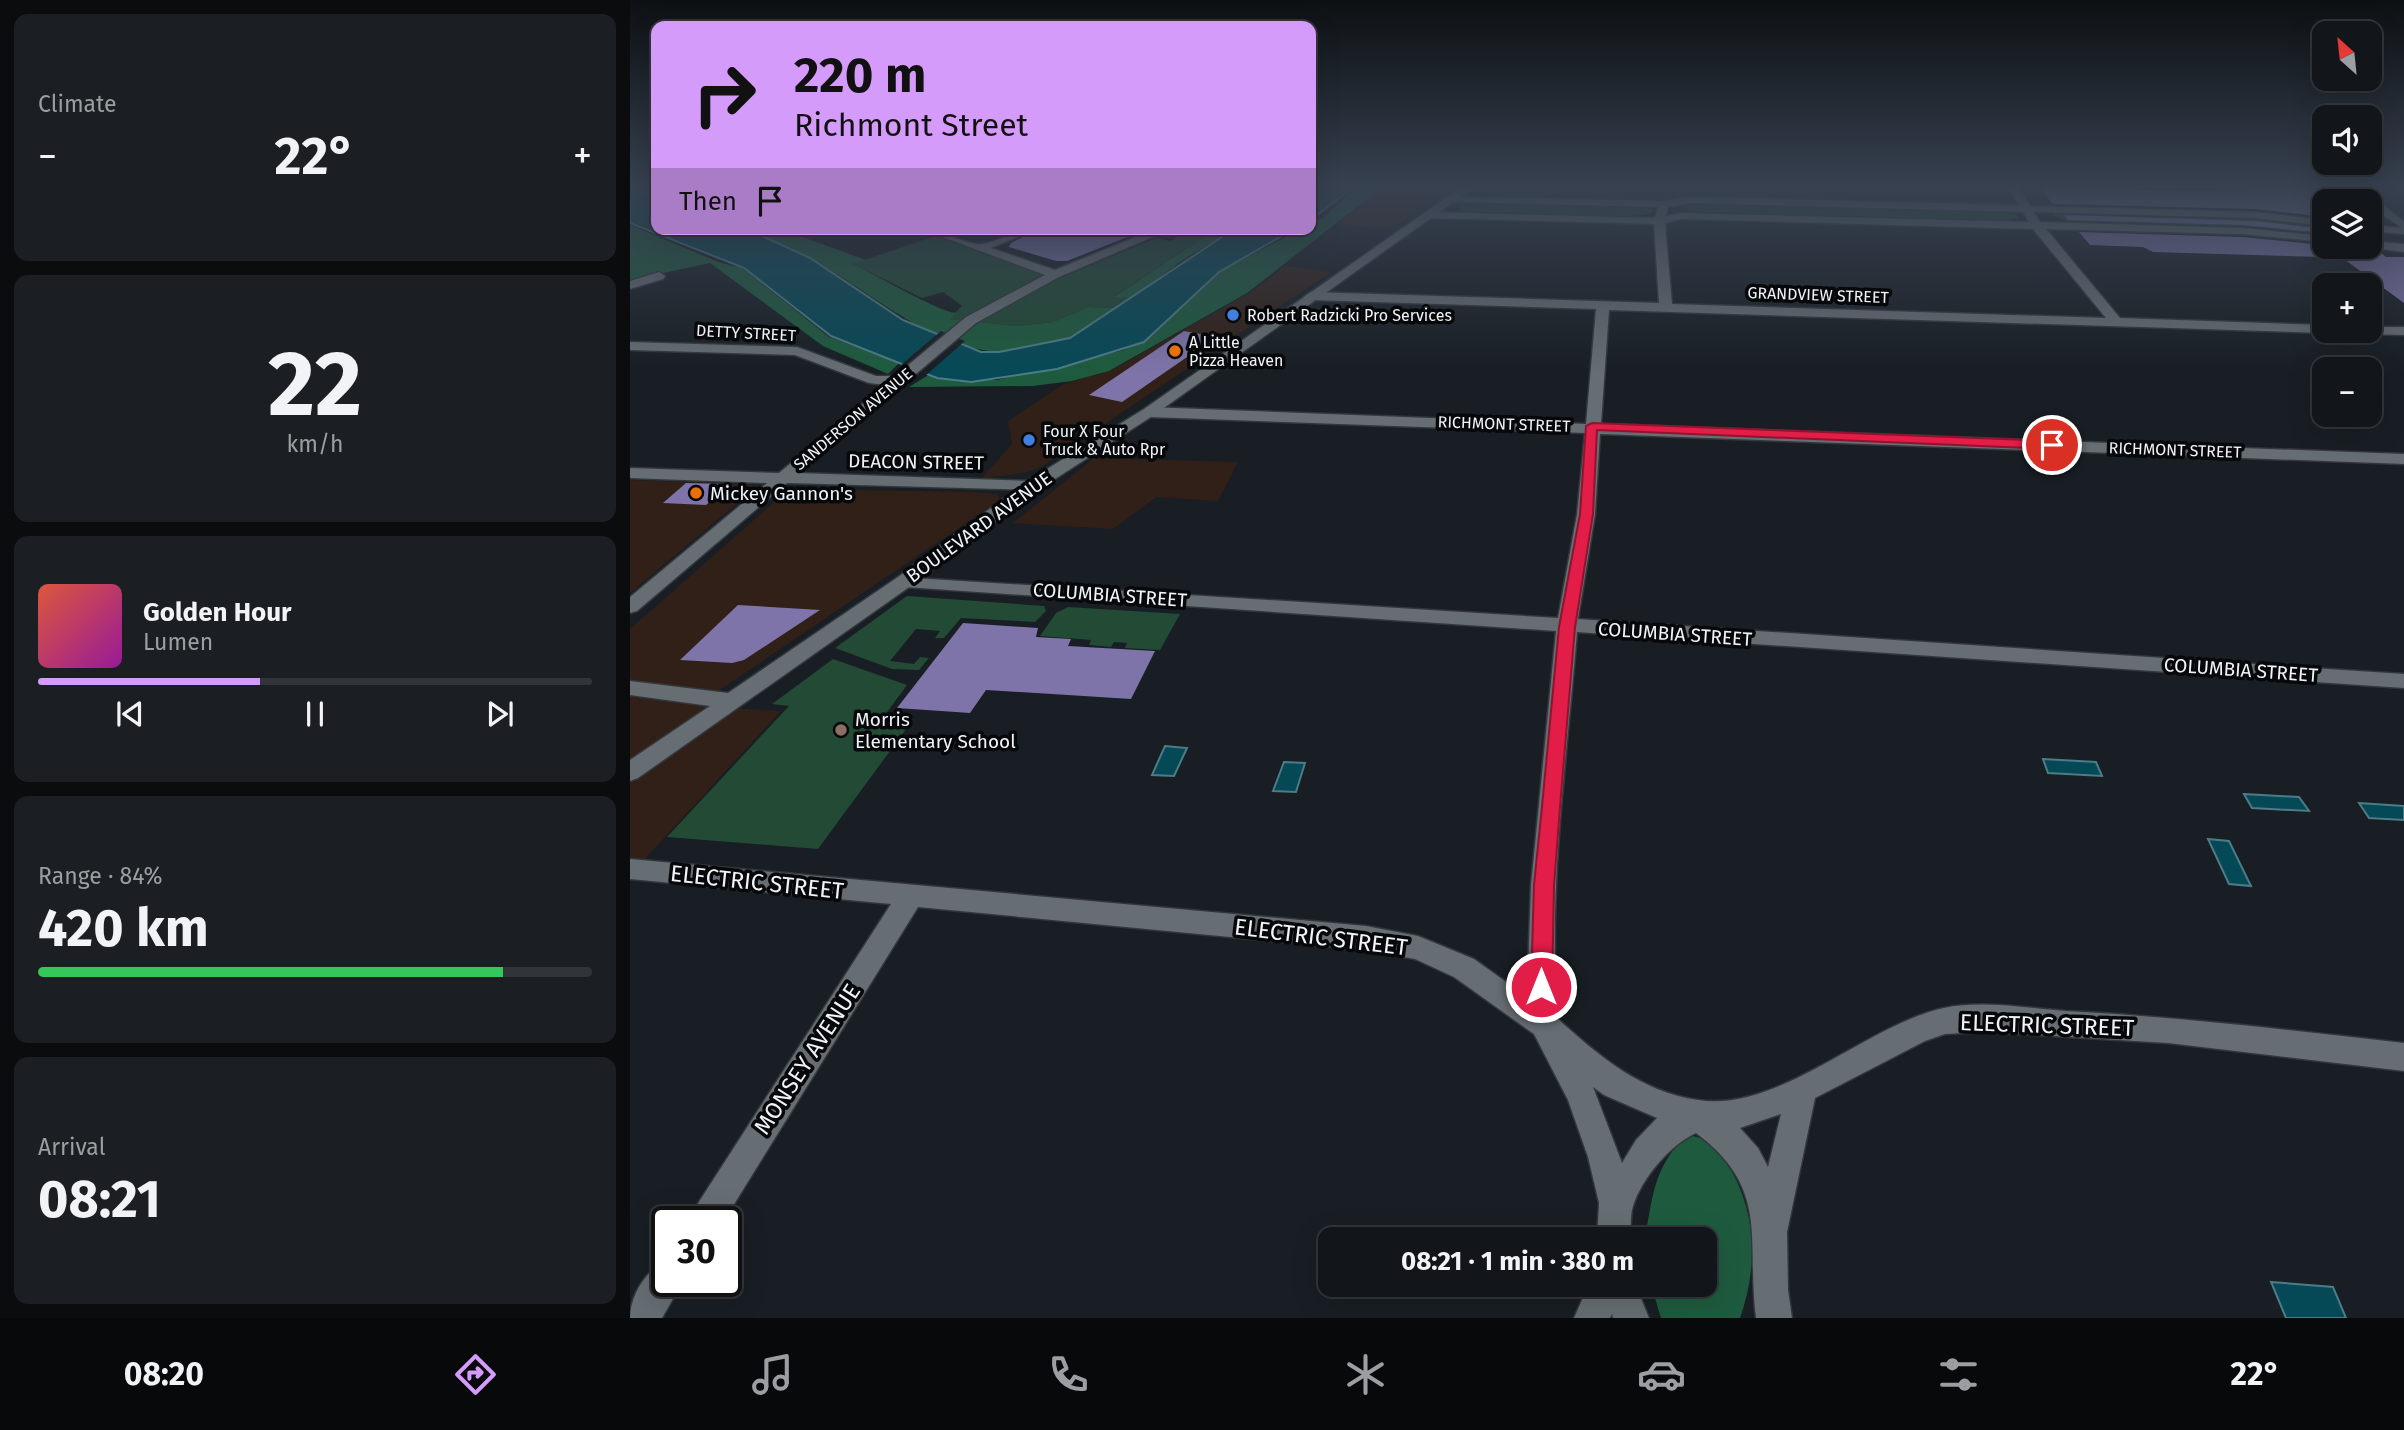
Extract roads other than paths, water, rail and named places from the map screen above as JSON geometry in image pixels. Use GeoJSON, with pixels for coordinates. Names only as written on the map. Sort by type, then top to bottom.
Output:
{"type":"FeatureCollection","features":[{"type":"Feature","properties":{"kind":"street"},"geometry":{"type":"LineString","coordinates":[[989,250],[1055,274]]}},
{"type":"Feature","properties":{"kind":"street","name":"SANDERSON AVENUE"},"geometry":{"type":"LineString","coordinates":[[630,607],[971,320],[1055,274],[1115,250]]}},
{"type":"Feature","properties":{"kind":"street","name":"BOULEVARD AVENUE"},"geometry":{"type":"LineString","coordinates":[[630,772],[905,581],[1032,486],[1149,412],[1378,250]]}},
{"type":"Feature","properties":{"kind":"street"},"geometry":{"type":"LineString","coordinates":[[1661,250],[1666,306]]}},
{"type":"Feature","properties":{"kind":"street"},"geometry":{"type":"LineString","coordinates":[[2056,250],[2118,324]]}},
{"type":"Feature","properties":{"kind":"street"},"geometry":{"type":"LineString","coordinates":[[630,285],[659,276]]}},
{"type":"Feature","properties":{"kind":"street","name":"GRANDVIEW STREET"},"geometry":{"type":"LineString","coordinates":[[1311,296],[2312,330]]}},
{"type":"Feature","properties":{"kind":"street"},"geometry":{"type":"LineString","coordinates":[[1603,305],[1586,514],[1567,627],[1544,885],[1541,960],[1544,1025],[1591,1116],[1616,1203],[1615,1227]]}},
{"type":"Feature","properties":{"kind":"street"},"geometry":{"type":"LineString","coordinates":[[2382,331],[2404,331]]}},
{"type":"Feature","properties":{"kind":"street","name":"DETTY STREET"},"geometry":{"type":"LineString","coordinates":[[630,346],[797,351],[874,380],[897,382]]}},
{"type":"Feature","properties":{"kind":"street","name":"RICHMONT STREET"},"geometry":{"type":"LineString","coordinates":[[1149,412],[1592,426],[2404,459]]}},
{"type":"Feature","properties":{"kind":"street","name":"DEACON STREET"},"geometry":{"type":"LineString","coordinates":[[630,473],[781,480],[1032,486]]}},
{"type":"Feature","properties":{"kind":"street","name":"COLUMBIA STREET"},"geometry":{"type":"LineString","coordinates":[[905,581],[2404,681]]}},
{"type":"Feature","properties":{"kind":"street"},"geometry":{"type":"LineString","coordinates":[[630,688],[732,701]]}},
{"type":"Feature","properties":{"kind":"street","name":"ELECTRIC STREET"},"geometry":{"type":"LineString","coordinates":[[630,869],[1366,938],[1418,948],[1464,968],[1544,1025],[1615,1085],[1653,1102],[1699,1116],[1736,1114],[1764,1106],[1846,1069],[1916,1030],[1945,1021],[1984,1019],[2168,1030],[2404,1057]]}},
{"type":"Feature","properties":{"kind":"street","name":"MONSEY AVENUE"},"geometry":{"type":"LineString","coordinates":[[713,1206],[911,897]]}},
{"type":"Feature","properties":{"kind":"street"},"geometry":{"type":"LineString","coordinates":[[1770,1232],[1802,1089]]}},
{"type":"Feature","properties":{"kind":"street"},"geometry":{"type":"LineString","coordinates":[[1616,1203],[1654,1144],[1669,1129],[1699,1116],[1724,1134],[1747,1157],[1762,1187],[1770,1232],[1769,1309]]}},
{"type":"Feature","properties":{"kind":"street"},"geometry":{"type":"LineString","coordinates":[[641,1318],[655,1297]]}},
{"type":"Feature","properties":{"kind":"street"},"geometry":{"type":"LineString","coordinates":[[1592,1318],[1601,1297]]}},
{"type":"Feature","properties":{"kind":"street"},"geometry":{"type":"LineString","coordinates":[[1622,1297],[1630,1318]]}},
{"type":"Feature","properties":{"kind":"water"},"geometry":{"type":"Polygon","coordinates":[[[697,250],[792,250],[810,258],[903,320],[981,352],[999,352],[1070,338],[1203,250],[1258,250],[1219,272],[1144,342],[1057,369],[971,382],[937,378],[831,336],[744,268],[697,250]]]}},
{"type":"Feature","properties":{"kind":"water"},"geometry":{"type":"Polygon","coordinates":[[[1165,746],[1187,748],[1174,776],[1152,775],[1165,746]]]}},
{"type":"Feature","properties":{"kind":"water"},"geometry":{"type":"Polygon","coordinates":[[[2043,759],[2096,762],[2102,776],[2048,773],[2043,759]]]}},
{"type":"Feature","properties":{"kind":"water"},"geometry":{"type":"Polygon","coordinates":[[[1284,762],[1305,763],[1296,792],[1273,791],[1284,762]]]}},
{"type":"Feature","properties":{"kind":"water"},"geometry":{"type":"Polygon","coordinates":[[[2244,794],[2299,797],[2309,811],[2252,808],[2244,794]]]}},
{"type":"Feature","properties":{"kind":"water"},"geometry":{"type":"Polygon","coordinates":[[[2359,803],[2404,806],[2404,820],[2369,818],[2359,803]]]}},
{"type":"Feature","properties":{"kind":"water"},"geometry":{"type":"Polygon","coordinates":[[[2208,839],[2229,841],[2251,886],[2229,884],[2208,839]]]}},
{"type":"Feature","properties":{"kind":"water"},"geometry":{"type":"Polygon","coordinates":[[[2271,1282],[2333,1287],[2346,1318],[2286,1318],[2271,1282]]]}},
{"type":"Feature","properties":{"kind":"place","name":"Robert Radzicki Pro Services"},"geometry":{"type":"Point","coordinates":[1233,315]}},
{"type":"Feature","properties":{"kind":"place","name":"A Little Pizza Heaven"},"geometry":{"type":"Point","coordinates":[1175,351]}},
{"type":"Feature","properties":{"kind":"place","name":"Four X Four Truck & Auto Rpr"},"geometry":{"type":"Point","coordinates":[1029,440]}},
{"type":"Feature","properties":{"kind":"place","name":"Mickey Gannon's"},"geometry":{"type":"Point","coordinates":[696,493]}},
{"type":"Feature","properties":{"kind":"place","name":"Morris Elementary School"},"geometry":{"type":"Point","coordinates":[841,730]}}]}
